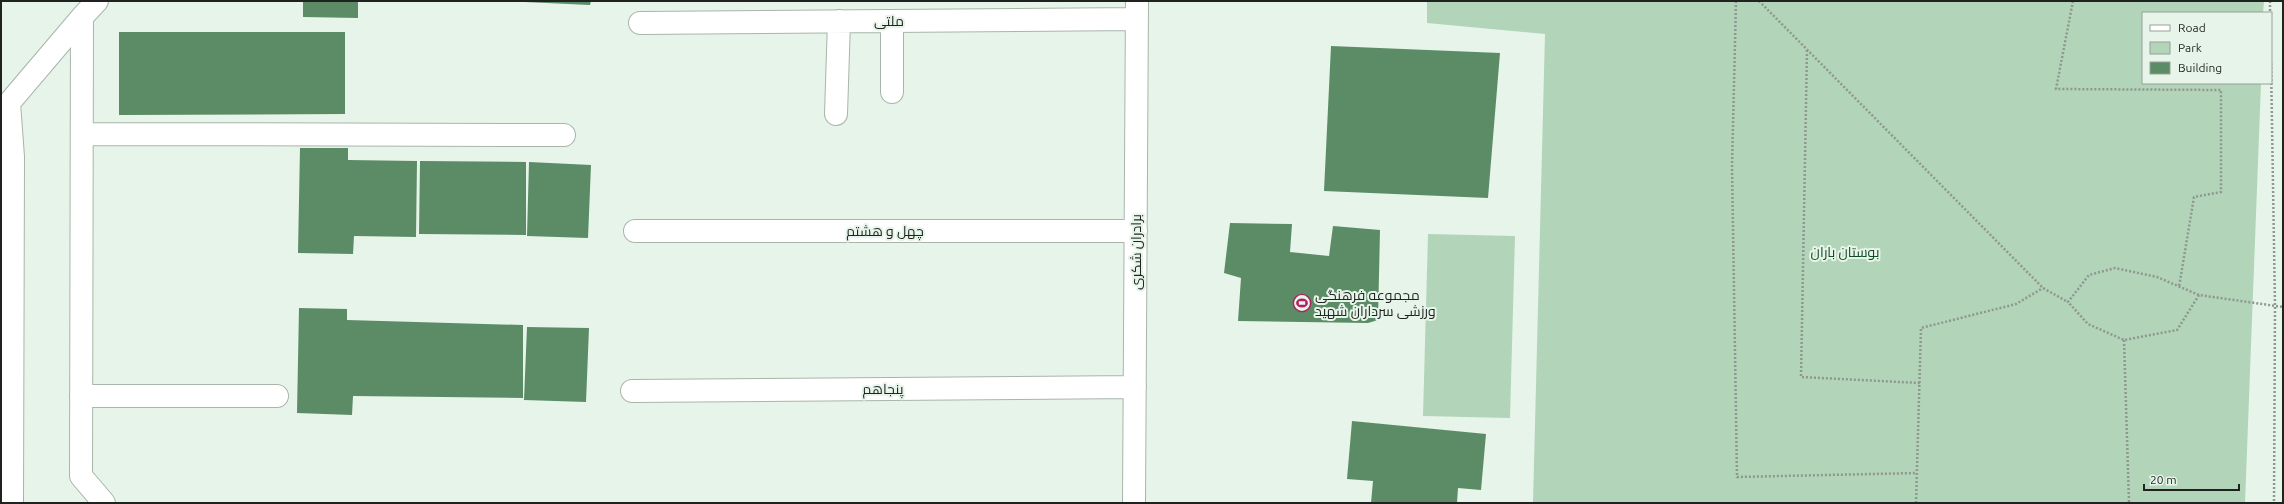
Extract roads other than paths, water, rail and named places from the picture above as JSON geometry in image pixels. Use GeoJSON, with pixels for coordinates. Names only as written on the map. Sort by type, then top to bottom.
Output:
{"type":"FeatureCollection","features":[{"type":"Feature","properties":{"kind":"street"},"geometry":{"type":"LineString","coordinates":[[12,503],[13,157],[4,109],[97,1]]}},
{"type":"Feature","properties":{"kind":"street","name":"ملتی"},"geometry":{"type":"LineString","coordinates":[[640,23],[892,21],[1137,10]]}},
{"type":"Feature","properties":{"kind":"street","name":"برادران شکری"},"geometry":{"type":"LineString","coordinates":[[1134,503],[1137,10]]}},
{"type":"Feature","properties":{"kind":"street"},"geometry":{"type":"LineString","coordinates":[[82,18],[81,476],[104,503]]}},
{"type":"Feature","properties":{"kind":"street"},"geometry":{"type":"LineString","coordinates":[[836,114],[839,21]]}},
{"type":"Feature","properties":{"kind":"street"},"geometry":{"type":"LineString","coordinates":[[892,21],[892,92]]}},
{"type":"Feature","properties":{"kind":"street"},"geometry":{"type":"LineString","coordinates":[[82,134],[564,135]]}},
{"type":"Feature","properties":{"kind":"street","name":"چهل و هشتم"},"geometry":{"type":"LineString","coordinates":[[635,231],[1136,231]]}},
{"type":"Feature","properties":{"kind":"street","name":"پنجاهم"},"geometry":{"type":"LineString","coordinates":[[632,391],[1135,387]]}},
{"type":"Feature","properties":{"kind":"street"},"geometry":{"type":"LineString","coordinates":[[81,396],[277,396]]}},
{"type":"Feature","properties":{"kind":"place","name":"مجموعه فرهنگی ورزشی سرداران شهید"},"geometry":{"type":"Point","coordinates":[1302,303]}},
{"type":"Feature","properties":{"kind":"park label","name":"بوستان باران"},"geometry":{"type":"Point","coordinates":[1845,252]}}]}
